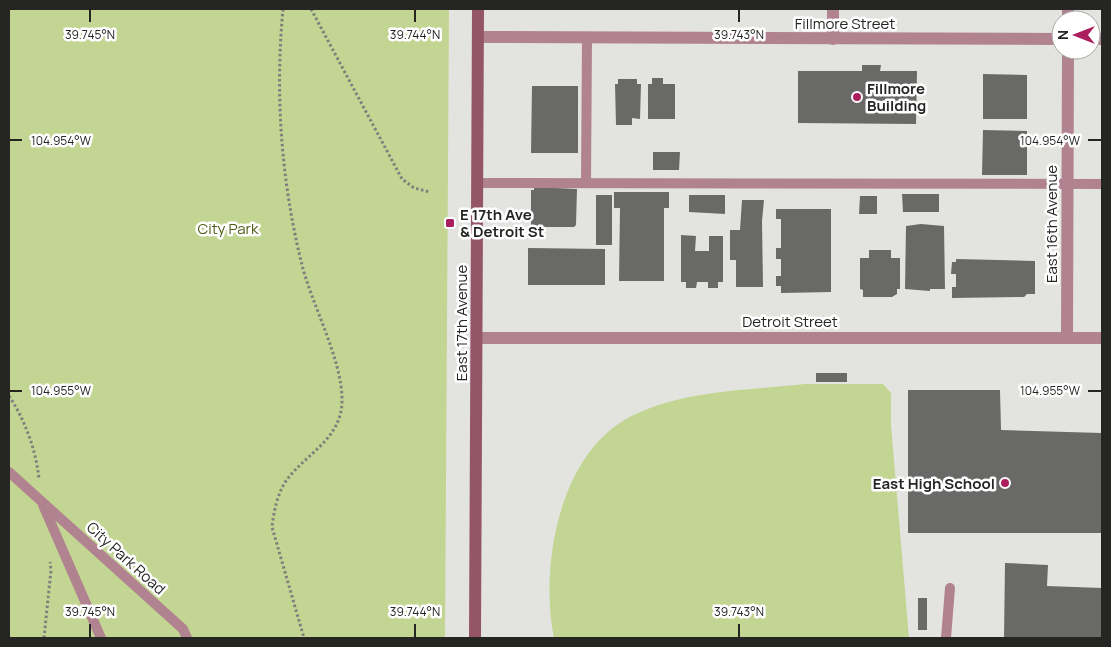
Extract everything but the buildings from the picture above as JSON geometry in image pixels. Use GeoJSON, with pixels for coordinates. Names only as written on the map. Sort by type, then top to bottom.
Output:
{"type":"FeatureCollection","features":[{"type":"Feature","properties":{"kind":"main road","name":"East 17th Avenue"},"geometry":{"type":"LineString","coordinates":[[475,638],[478,9]]}},
{"type":"Feature","properties":{"kind":"street"},"geometry":{"type":"LineString","coordinates":[[833,9],[833,39]]}},
{"type":"Feature","properties":{"kind":"street","name":"Fillmore Street"},"geometry":{"type":"LineString","coordinates":[[478,37],[1051,39]]}},
{"type":"Feature","properties":{"kind":"street","name":"East 16th Avenue"},"geometry":{"type":"LineString","coordinates":[[1067,338],[1068,60]]}},
{"type":"Feature","properties":{"kind":"street","name":"Detroit Street"},"geometry":{"type":"LineString","coordinates":[[477,338],[1102,338]]}},
{"type":"Feature","properties":{"kind":"lane"},"geometry":{"type":"LineString","coordinates":[[586,183],[587,38]]}},
{"type":"Feature","properties":{"kind":"lane"},"geometry":{"type":"LineString","coordinates":[[477,183],[1102,184]]}},
{"type":"Feature","properties":{"kind":"lane","name":"City Park Road"},"geometry":{"type":"LineString","coordinates":[[9,472],[183,629],[187,638]]}},
{"type":"Feature","properties":{"kind":"lane","name":"City Park Road"},"geometry":{"type":"LineString","coordinates":[[41,502],[101,638]]}},
{"type":"Feature","properties":{"kind":"lane"},"geometry":{"type":"LineString","coordinates":[[946,638],[950,588]]}},
{"type":"Feature","properties":{"kind":"path"},"geometry":{"type":"LineString","coordinates":[[283,9],[280,80],[282,147],[289,205],[310,294],[342,381],[342,405],[334,427],[322,446],[288,478],[273,512],[272,527],[304,638]]}},
{"type":"Feature","properties":{"kind":"path"},"geometry":{"type":"LineString","coordinates":[[311,9],[402,178],[414,188],[430,192]]}},
{"type":"Feature","properties":{"kind":"path"},"geometry":{"type":"LineString","coordinates":[[9,396],[16,407],[36,456],[41,502]]}},
{"type":"Feature","properties":{"kind":"path"},"geometry":{"type":"LineString","coordinates":[[44,638],[52,570],[50,560]]}},
{"type":"Feature","properties":{"kind":"green space","name":"City Park"},"geometry":{"type":"Polygon","coordinates":[[[9,9],[449,9],[445,638],[9,638],[9,9]]]}},
{"type":"Feature","properties":{"kind":"green space"},"geometry":{"type":"Polygon","coordinates":[[[805,384],[883,384],[891,393],[891,425],[909,638],[554,638],[550,608],[550,576],[553,543],[561,510],[573,479],[590,452],[611,429],[638,413],[658,405],[699,395],[805,384]]]}},
{"type":"Feature","properties":{"kind":"place","name":"Fillmore Building"},"geometry":{"type":"Point","coordinates":[857,97]}},
{"type":"Feature","properties":{"kind":"place","name":"E 17th Ave & Detroit St"},"geometry":{"type":"Point","coordinates":[450,223]}},
{"type":"Feature","properties":{"kind":"place","name":"East High School"},"geometry":{"type":"Point","coordinates":[1005,483]}}]}
